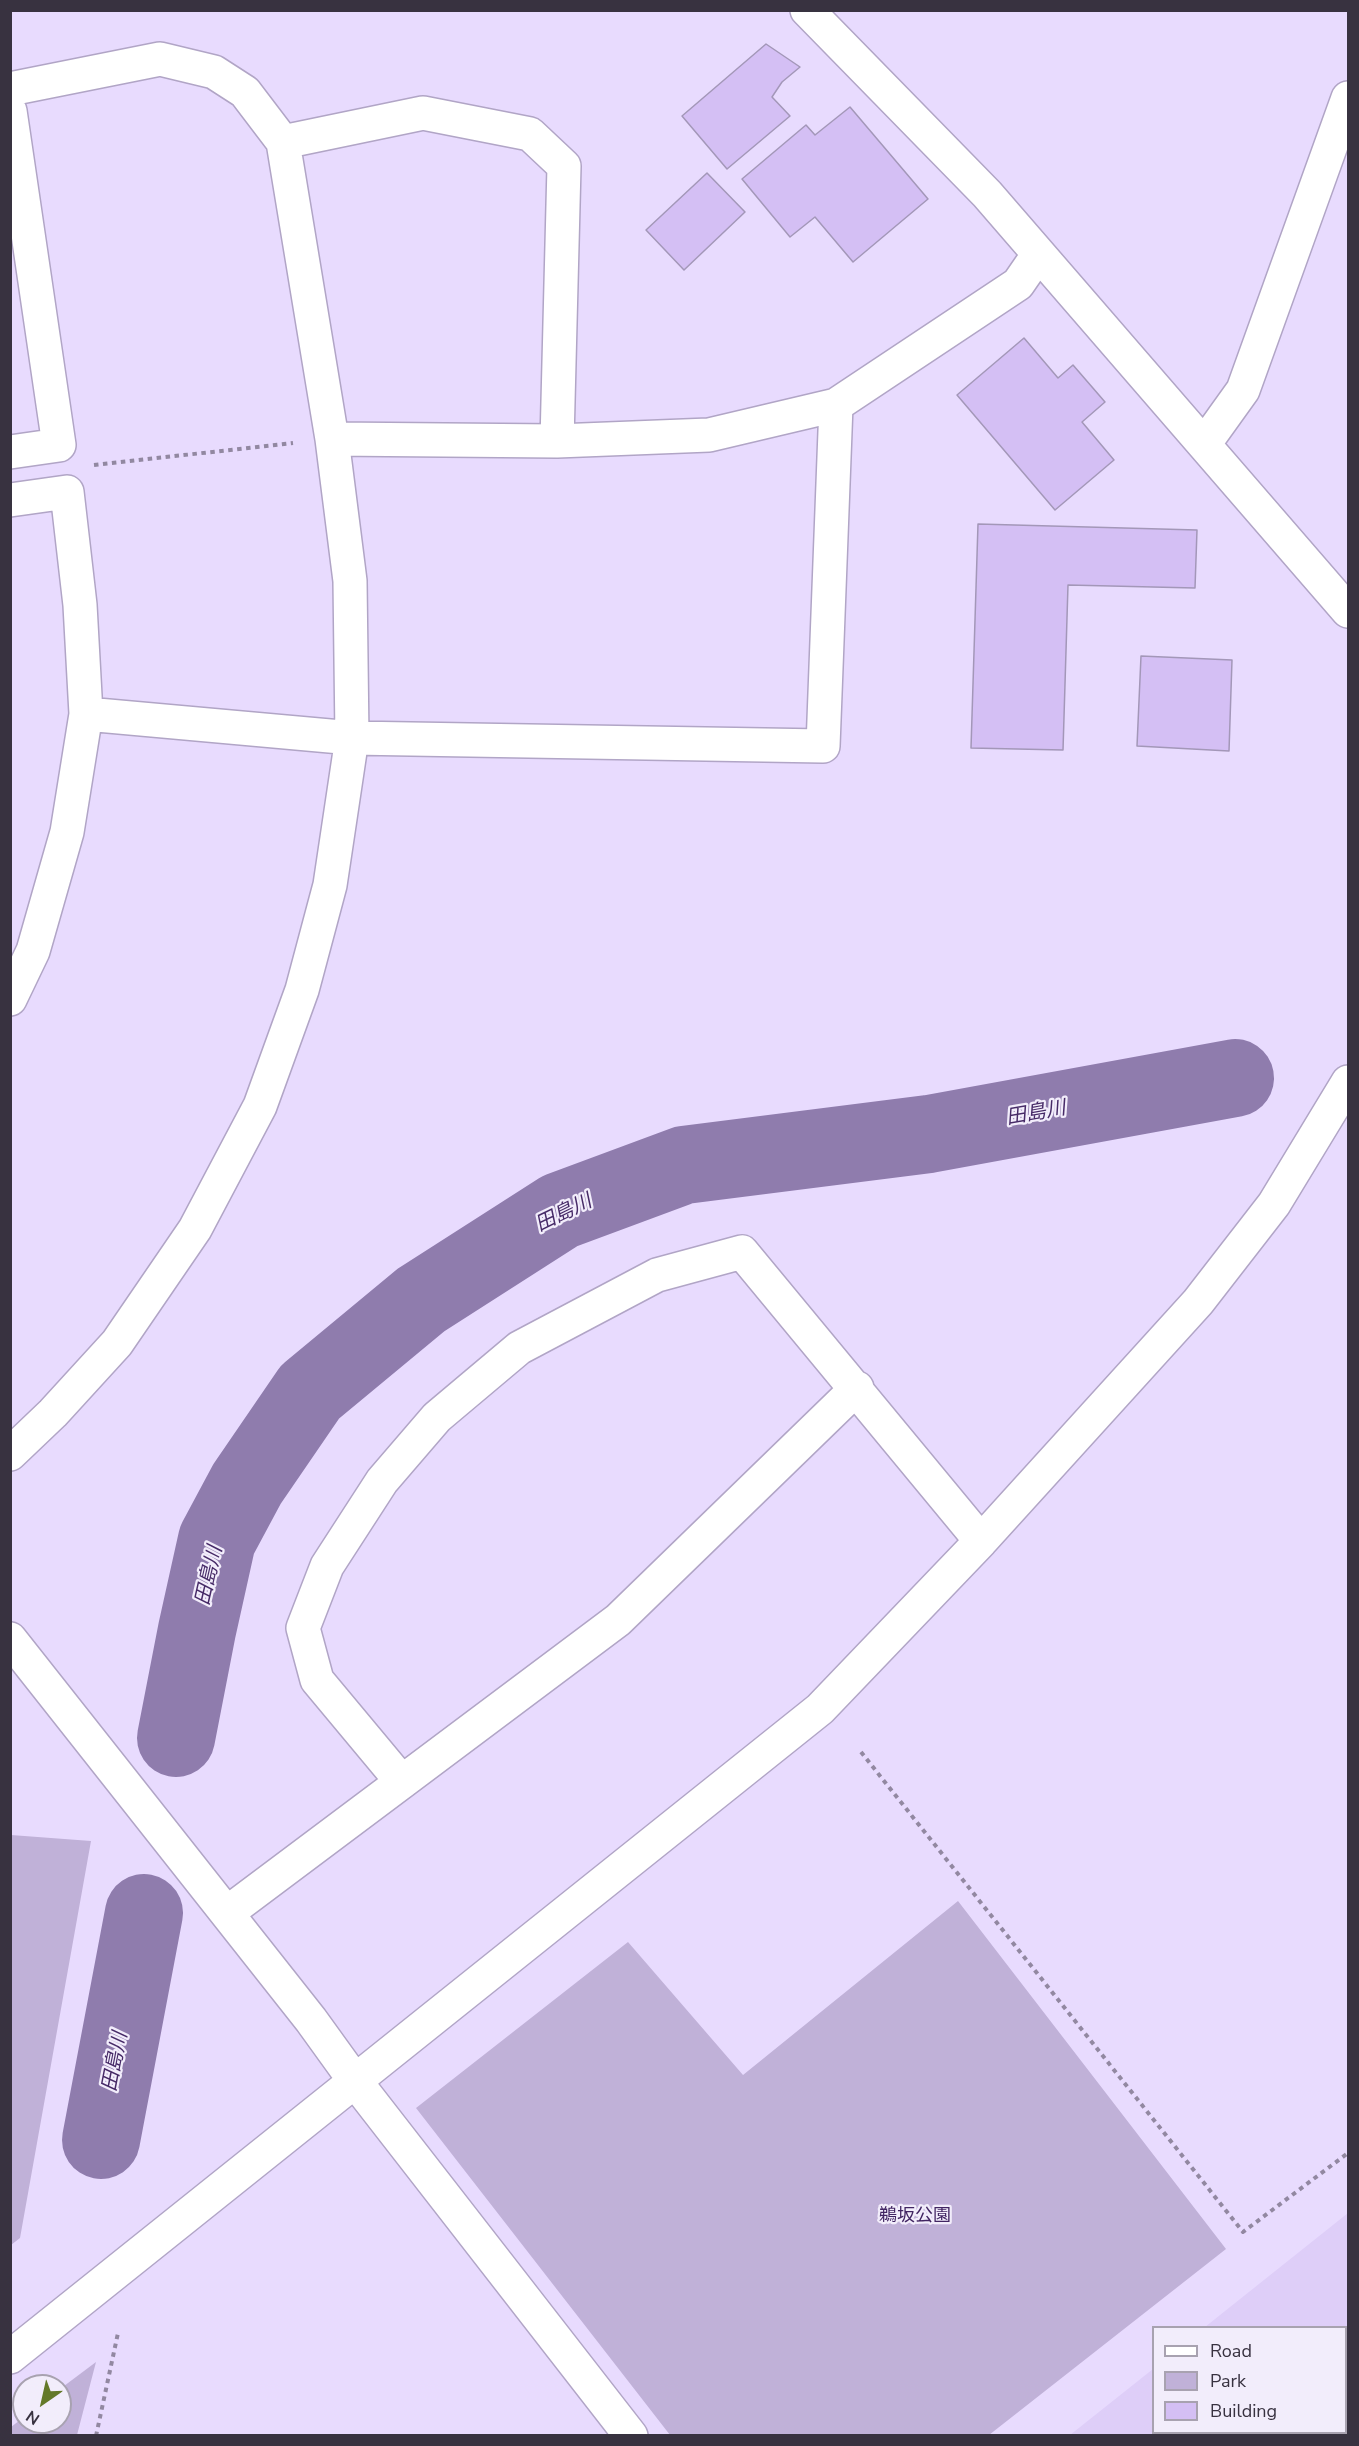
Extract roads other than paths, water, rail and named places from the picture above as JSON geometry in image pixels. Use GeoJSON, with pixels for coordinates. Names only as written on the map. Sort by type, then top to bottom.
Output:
{"type":"FeatureCollection","features":[{"type":"Feature","properties":{"kind":"street"},"geometry":{"type":"LineString","coordinates":[[807,10],[987,194],[1038,255],[1205,442],[1348,610]]}},
{"type":"Feature","properties":{"kind":"street"},"geometry":{"type":"LineString","coordinates":[[10,89],[160,59],[214,72],[245,92],[283,142],[332,439],[350,581],[352,738],[330,885],[302,990],[260,1106],[195,1229],[117,1343],[53,1413],[10,1454]]}},
{"type":"Feature","properties":{"kind":"street"},"geometry":{"type":"LineString","coordinates":[[1205,442],[1243,390],[1348,98]]}},
{"type":"Feature","properties":{"kind":"street"},"geometry":{"type":"LineString","coordinates":[[10,111],[60,445],[10,452]]}},
{"type":"Feature","properties":{"kind":"street"},"geometry":{"type":"LineString","coordinates":[[283,142],[423,113],[530,134],[564,166],[558,441]]}},
{"type":"Feature","properties":{"kind":"street"},"geometry":{"type":"LineString","coordinates":[[332,439],[558,441],[709,435],[836,405],[1018,284],[1038,255]]}},
{"type":"Feature","properties":{"kind":"street"},"geometry":{"type":"LineString","coordinates":[[86,714],[352,738],[824,746],[836,405]]}},
{"type":"Feature","properties":{"kind":"street"},"geometry":{"type":"LineString","coordinates":[[10,500],[67,492],[80,604],[86,714],[67,832],[33,951],[10,999]]}},
{"type":"Feature","properties":{"kind":"street"},"geometry":{"type":"LineString","coordinates":[[10,2357],[820,1709],[981,1541],[1198,1302],[1274,1204],[1348,1082]]}},
{"type":"Feature","properties":{"kind":"street"},"geometry":{"type":"LineString","coordinates":[[402,1782],[317,1680],[303,1628],[327,1566],[382,1481],[437,1417],[519,1348],[657,1275],[742,1252],[857,1388],[981,1541]]}},
{"type":"Feature","properties":{"kind":"street"},"geometry":{"type":"LineString","coordinates":[[228,1913],[618,1620],[857,1388]]}},
{"type":"Feature","properties":{"kind":"street"},"geometry":{"type":"LineString","coordinates":[[10,1639],[228,1913],[355,2081],[631,2436]]}},
{"type":"Feature","properties":{"kind":"waterway","name":"田島川"},"geometry":{"type":"LineString","coordinates":[[176,1738],[217,1540],[247,1484],[310,1392],[421,1300],[560,1211],[684,1165],[929,1134],[1235,1078]]}},
{"type":"Feature","properties":{"kind":"waterway","name":"田島川"},"geometry":{"type":"LineString","coordinates":[[101,2140],[144,1913]]}},
{"type":"Feature","properties":{"kind":"park label","name":"鵜坂公園"},"geometry":{"type":"Point","coordinates":[915,2217]}}]}
